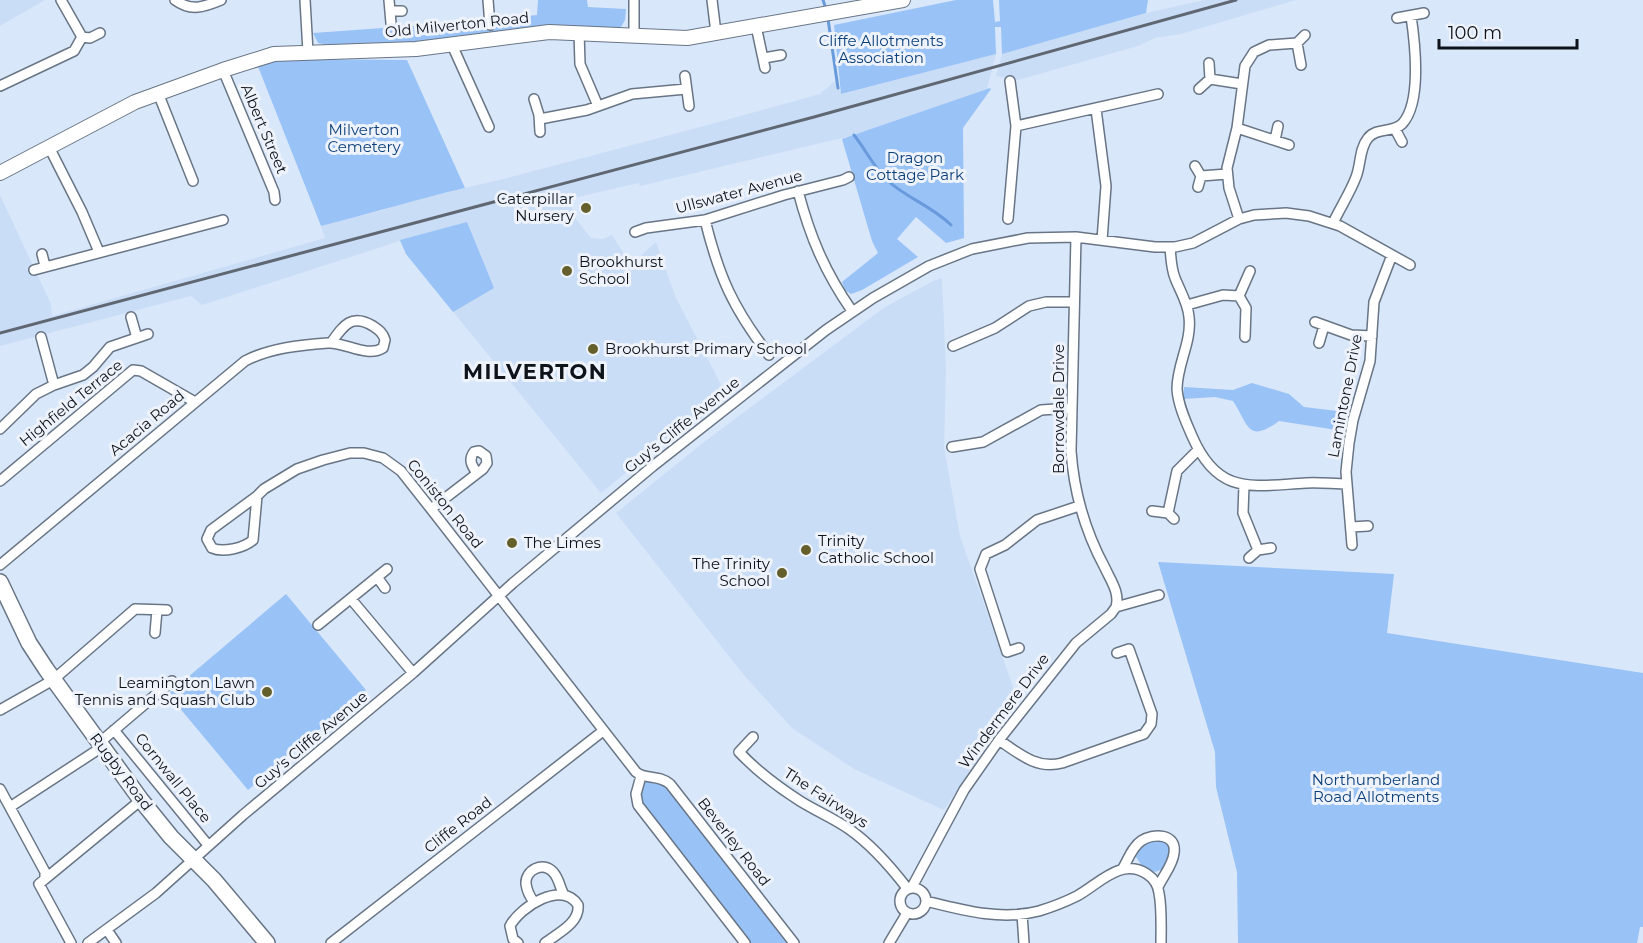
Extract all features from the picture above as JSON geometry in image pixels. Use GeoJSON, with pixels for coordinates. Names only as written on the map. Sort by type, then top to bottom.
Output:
{"type":"FeatureCollection","features":[{"type":"Feature","properties":{"kind":"main road","name":"Rugby Road"},"geometry":{"type":"LineString","coordinates":[[0,582],[29,643],[53,680],[141,801],[193,861],[214,880],[267,943]]}},
{"type":"Feature","properties":{"kind":"street"},"geometry":{"type":"LineString","coordinates":[[61,0],[82,37]]}},
{"type":"Feature","properties":{"kind":"street"},"geometry":{"type":"LineString","coordinates":[[175,0],[184,6],[198,8],[221,0]]}},
{"type":"Feature","properties":{"kind":"street"},"geometry":{"type":"LineString","coordinates":[[305,0],[308,52]]}},
{"type":"Feature","properties":{"kind":"street"},"geometry":{"type":"LineString","coordinates":[[389,0],[391,23]]}},
{"type":"Feature","properties":{"kind":"street"},"geometry":{"type":"LineString","coordinates":[[488,0],[490,25]]}},
{"type":"Feature","properties":{"kind":"street"},"geometry":{"type":"LineString","coordinates":[[634,0],[634,37]]}},
{"type":"Feature","properties":{"kind":"street"},"geometry":{"type":"LineString","coordinates":[[711,0],[716,33]]}},
{"type":"Feature","properties":{"kind":"street","name":"Old Milverton Road"},"geometry":{"type":"LineString","coordinates":[[0,173],[120,109],[158,93],[274,54],[416,49],[530,34],[579,32],[681,38],[903,0]]}},
{"type":"Feature","properties":{"kind":"street"},"geometry":{"type":"LineString","coordinates":[[390,11],[402,10]]}},
{"type":"Feature","properties":{"kind":"street"},"geometry":{"type":"LineString","coordinates":[[489,14],[501,12]]}},
{"type":"Feature","properties":{"kind":"street"},"geometry":{"type":"LineString","coordinates":[[1397,18],[1424,13]]}},
{"type":"Feature","properties":{"kind":"street"},"geometry":{"type":"LineString","coordinates":[[1333,223],[1356,177],[1367,138],[1378,131],[1395,129],[1408,116],[1413,99],[1416,57],[1411,16]]}},
{"type":"Feature","properties":{"kind":"street"},"geometry":{"type":"LineString","coordinates":[[756,26],[765,63],[781,55]]}},
{"type":"Feature","properties":{"kind":"street"},"geometry":{"type":"LineString","coordinates":[[579,32],[580,64],[598,106]]}},
{"type":"Feature","properties":{"kind":"street"},"geometry":{"type":"LineString","coordinates":[[82,37],[90,38],[100,33]]}},
{"type":"Feature","properties":{"kind":"street"},"geometry":{"type":"LineString","coordinates":[[1239,219],[1227,174],[1228,162],[1238,128],[1245,66],[1254,52],[1274,44],[1297,43],[1305,35]]}},
{"type":"Feature","properties":{"kind":"street"},"geometry":{"type":"LineString","coordinates":[[0,86],[74,51],[82,37]]}},
{"type":"Feature","properties":{"kind":"street"},"geometry":{"type":"LineString","coordinates":[[1297,43],[1301,65]]}},
{"type":"Feature","properties":{"kind":"street"},"geometry":{"type":"LineString","coordinates":[[452,45],[490,121]]}},
{"type":"Feature","properties":{"kind":"street"},"geometry":{"type":"LineString","coordinates":[[1209,63],[1210,79]]}},
{"type":"Feature","properties":{"kind":"street","name":"Albert Street"},"geometry":{"type":"LineString","coordinates":[[223,70],[274,192],[275,200]]}},
{"type":"Feature","properties":{"kind":"street"},"geometry":{"type":"LineString","coordinates":[[684,76],[688,106]]}},
{"type":"Feature","properties":{"kind":"street"},"geometry":{"type":"LineString","coordinates":[[1210,79],[1242,84]]}},
{"type":"Feature","properties":{"kind":"street"},"geometry":{"type":"LineString","coordinates":[[1199,89],[1210,79]]}},
{"type":"Feature","properties":{"kind":"street"},"geometry":{"type":"LineString","coordinates":[[1008,219],[1016,126],[1010,81]]}},
{"type":"Feature","properties":{"kind":"street"},"geometry":{"type":"LineString","coordinates":[[540,119],[577,113],[643,92],[686,89]]}},
{"type":"Feature","properties":{"kind":"street"},"geometry":{"type":"LineString","coordinates":[[158,93],[193,181]]}},
{"type":"Feature","properties":{"kind":"street"},"geometry":{"type":"LineString","coordinates":[[1016,126],[1158,94]]}},
{"type":"Feature","properties":{"kind":"street"},"geometry":{"type":"LineString","coordinates":[[534,99],[540,119],[540,132]]}},
{"type":"Feature","properties":{"kind":"street"},"geometry":{"type":"LineString","coordinates":[[1096,109],[1106,186],[1102,240]]}},
{"type":"Feature","properties":{"kind":"street"},"geometry":{"type":"LineString","coordinates":[[1275,140],[1278,126]]}},
{"type":"Feature","properties":{"kind":"street"},"geometry":{"type":"LineString","coordinates":[[1238,128],[1289,145]]}},
{"type":"Feature","properties":{"kind":"street"},"geometry":{"type":"LineString","coordinates":[[1395,129],[1402,142]]}},
{"type":"Feature","properties":{"kind":"street"},"geometry":{"type":"LineString","coordinates":[[49,147],[82,212],[99,252]]}},
{"type":"Feature","properties":{"kind":"street"},"geometry":{"type":"LineString","coordinates":[[1195,166],[1201,176],[1198,187]]}},
{"type":"Feature","properties":{"kind":"street"},"geometry":{"type":"LineString","coordinates":[[1201,176],[1227,174]]}},
{"type":"Feature","properties":{"kind":"street","name":"Ullswater Avenue"},"geometry":{"type":"LineString","coordinates":[[635,232],[646,228],[705,220],[849,177]]}},
{"type":"Feature","properties":{"kind":"street"},"geometry":{"type":"LineString","coordinates":[[798,191],[819,257],[852,311]]}},
{"type":"Feature","properties":{"kind":"street"},"geometry":{"type":"LineString","coordinates":[[207,212],[209,223]]}},
{"type":"Feature","properties":{"kind":"street","name":"Guy's Cliffe Avenue"},"geometry":{"type":"LineString","coordinates":[[88,943],[156,893],[208,845],[413,673],[499,596],[653,466],[852,311],[924,269],[962,252],[1013,240],[1042,237],[1076,237],[1170,247],[1193,243],[1239,219],[1254,215],[1286,213],[1309,216],[1333,223],[1410,265]]}},
{"type":"Feature","properties":{"kind":"street"},"geometry":{"type":"LineString","coordinates":[[34,270],[222,220]]}},
{"type":"Feature","properties":{"kind":"street"},"geometry":{"type":"LineString","coordinates":[[705,220],[720,274],[729,296],[748,329],[769,355]]}},
{"type":"Feature","properties":{"kind":"street","name":"Borrowdale Drive"},"geometry":{"type":"LineString","coordinates":[[1076,237],[1071,461],[1079,506],[1091,540],[1117,593],[1116,607]]}},
{"type":"Feature","properties":{"kind":"street"},"geometry":{"type":"LineString","coordinates":[[1170,247],[1174,276],[1187,305],[1190,329],[1178,376],[1178,394],[1181,408],[1198,450],[1217,474],[1244,485],[1347,484]]}},
{"type":"Feature","properties":{"kind":"street"},"geometry":{"type":"LineString","coordinates":[[42,254],[45,267]]}},
{"type":"Feature","properties":{"kind":"street","name":"Lamintone Drive"},"geometry":{"type":"LineString","coordinates":[[1352,545],[1346,472],[1351,429],[1368,368],[1374,302],[1392,255]]}},
{"type":"Feature","properties":{"kind":"street"},"geometry":{"type":"LineString","coordinates":[[1239,296],[1250,271]]}},
{"type":"Feature","properties":{"kind":"street"},"geometry":{"type":"LineString","coordinates":[[1187,305],[1222,295],[1239,296]]}},
{"type":"Feature","properties":{"kind":"street"},"geometry":{"type":"LineString","coordinates":[[1239,296],[1246,308],[1245,337]]}},
{"type":"Feature","properties":{"kind":"street"},"geometry":{"type":"LineString","coordinates":[[953,346],[995,328],[1029,306],[1046,302],[1074,302]]}},
{"type":"Feature","properties":{"kind":"street"},"geometry":{"type":"LineString","coordinates":[[131,317],[137,338]]}},
{"type":"Feature","properties":{"kind":"street","name":"Acacia Road"},"geometry":{"type":"LineString","coordinates":[[0,565],[251,357],[271,350],[331,343],[376,351],[383,348],[385,340],[378,329],[357,320],[344,325],[331,343]]}},
{"type":"Feature","properties":{"kind":"street"},"geometry":{"type":"LineString","coordinates":[[1314,322],[1351,335],[1372,336]]}},
{"type":"Feature","properties":{"kind":"street"},"geometry":{"type":"LineString","coordinates":[[1319,343],[1324,326]]}},
{"type":"Feature","properties":{"kind":"street"},"geometry":{"type":"LineString","coordinates":[[0,429],[36,394],[83,375],[110,347],[148,334]]}},
{"type":"Feature","properties":{"kind":"street"},"geometry":{"type":"LineString","coordinates":[[40,337],[54,385]]}},
{"type":"Feature","properties":{"kind":"street"},"geometry":{"type":"LineString","coordinates":[[44,348],[54,345]]}},
{"type":"Feature","properties":{"kind":"street","name":"Highfield Terrace"},"geometry":{"type":"LineString","coordinates":[[0,480],[133,370],[141,371],[195,402]]}},
{"type":"Feature","properties":{"kind":"street"},"geometry":{"type":"LineString","coordinates":[[952,447],[982,442],[1041,410],[1071,408]]}},
{"type":"Feature","properties":{"kind":"street"},"geometry":{"type":"LineString","coordinates":[[1152,511],[1171,516],[1177,471],[1198,450]]}},
{"type":"Feature","properties":{"kind":"street","name":"Coniston Road"},"geometry":{"type":"LineString","coordinates":[[257,496],[253,540],[243,546],[219,550],[212,548],[207,539],[211,530],[268,486],[297,469],[337,456],[364,453],[383,458],[394,465],[431,509],[499,596]]}},
{"type":"Feature","properties":{"kind":"street"},"geometry":{"type":"LineString","coordinates":[[431,509],[477,473]]}},
{"type":"Feature","properties":{"kind":"street"},"geometry":{"type":"LineString","coordinates":[[1244,485],[1243,513],[1258,550]]}},
{"type":"Feature","properties":{"kind":"street"},"geometry":{"type":"LineString","coordinates":[[1019,648],[1007,652],[980,569],[981,564],[986,554],[1005,545],[1037,520],[1079,506]]}},
{"type":"Feature","properties":{"kind":"street"},"geometry":{"type":"LineString","coordinates":[[1351,527],[1368,526]]}},
{"type":"Feature","properties":{"kind":"street"},"geometry":{"type":"LineString","coordinates":[[1249,558],[1258,550],[1271,549]]}},
{"type":"Feature","properties":{"kind":"street"},"geometry":{"type":"LineString","coordinates":[[318,626],[387,569]]}},
{"type":"Feature","properties":{"kind":"street"},"geometry":{"type":"LineString","coordinates":[[377,578],[385,588]]}},
{"type":"Feature","properties":{"kind":"street","name":"Windermere Drive"},"geometry":{"type":"LineString","coordinates":[[910,887],[958,799],[999,740],[1076,643],[1111,614],[1116,607],[1160,595]]}},
{"type":"Feature","properties":{"kind":"street"},"geometry":{"type":"LineString","coordinates":[[499,596],[603,731],[641,776],[636,794],[638,805],[745,943]]}},
{"type":"Feature","properties":{"kind":"street"},"geometry":{"type":"LineString","coordinates":[[351,598],[413,673]]}},
{"type":"Feature","properties":{"kind":"street"},"geometry":{"type":"LineString","coordinates":[[0,710],[53,680],[135,609],[162,610],[155,633]]}},
{"type":"Feature","properties":{"kind":"street"},"geometry":{"type":"LineString","coordinates":[[999,740],[1026,758],[1049,766],[1062,764],[1144,734],[1151,724],[1152,714],[1129,649],[1117,653]]}},
{"type":"Feature","properties":{"kind":"street","name":"Cornwall Place"},"geometry":{"type":"LineString","coordinates":[[10,807],[100,745],[114,730],[172,681]]}},
{"type":"Feature","properties":{"kind":"street","name":"Cornwall Place"},"geometry":{"type":"LineString","coordinates":[[114,730],[208,845]]}},
{"type":"Feature","properties":{"kind":"street","name":"Cliffe Road"},"geometry":{"type":"LineString","coordinates":[[331,943],[603,731]]}},
{"type":"Feature","properties":{"kind":"street","name":"The Fairways"},"geometry":{"type":"LineString","coordinates":[[753,737],[739,752],[751,764],[799,801],[861,838],[910,887],[923,894],[926,901]]}},
{"type":"Feature","properties":{"kind":"street","name":"Beverley Road"},"geometry":{"type":"LineString","coordinates":[[641,776],[656,777],[670,784],[794,943]]}},
{"type":"Feature","properties":{"kind":"street"},"geometry":{"type":"LineString","coordinates":[[0,789],[45,872],[45,879]]}},
{"type":"Feature","properties":{"kind":"street"},"geometry":{"type":"LineString","coordinates":[[71,943],[39,884],[141,801]]}},
{"type":"Feature","properties":{"kind":"street"},"geometry":{"type":"LineString","coordinates":[[1123,868],[1139,842],[1156,836],[1167,837],[1172,841],[1174,858],[1158,887],[1161,943]]}},
{"type":"Feature","properties":{"kind":"street"},"geometry":{"type":"LineString","coordinates":[[534,902],[527,890],[528,874],[536,868],[544,867],[554,872],[564,895],[577,903],[579,908],[578,915],[573,922],[545,943]]}},
{"type":"Feature","properties":{"kind":"street"},"geometry":{"type":"LineString","coordinates":[[910,887],[902,892],[901,900],[902,908],[907,913],[920,912],[926,901],[971,912],[1022,914],[1068,900],[1123,868],[1143,872],[1158,887]]}},
{"type":"Feature","properties":{"kind":"street"},"geometry":{"type":"LineString","coordinates":[[513,942],[510,926],[523,909],[534,902],[564,895]]}},
{"type":"Feature","properties":{"kind":"street"},"geometry":{"type":"LineString","coordinates":[[889,943],[907,913]]}},
{"type":"Feature","properties":{"kind":"street"},"geometry":{"type":"LineString","coordinates":[[1022,914],[1024,943]]}},
{"type":"Feature","properties":{"kind":"street"},"geometry":{"type":"LineString","coordinates":[[107,930],[116,943]]}},
{"type":"Feature","properties":{"kind":"shaded area"},"geometry":{"type":"Polygon","coordinates":[[[0,0],[45,0],[0,26],[0,0]]]}},
{"type":"Feature","properties":{"kind":"shaded area"},"geometry":{"type":"Polygon","coordinates":[[[1204,0],[1296,0],[1181,34],[1155,38],[1138,46],[1018,80],[996,76],[1002,54],[1146,13],[1204,0]]]}},
{"type":"Feature","properties":{"kind":"shaded area"},"geometry":{"type":"Polygon","coordinates":[[[996,54],[987,89],[855,135],[640,186],[639,183],[569,199],[576,219],[591,238],[603,239],[612,235],[631,265],[656,242],[676,298],[725,392],[601,493],[406,254],[400,241],[202,305],[191,296],[0,346],[0,195],[51,304],[52,316],[325,238],[321,226],[820,94],[835,81],[842,94],[996,54]]]}},
{"type":"Feature","properties":{"kind":"shaded area","name":"Trinity Catholic School"},"geometry":{"type":"Polygon","coordinates":[[[942,278],[946,369],[944,447],[960,536],[1017,698],[944,810],[854,769],[792,728],[743,674],[616,513],[704,442],[885,307],[942,278]]]}},
{"type":"Feature","properties":{"kind":"green space"},"geometry":{"type":"Polygon","coordinates":[[[538,0],[587,0],[588,7],[626,9],[625,20],[621,27],[610,29],[417,44],[329,45],[318,43],[313,33],[481,21],[482,28],[493,27],[496,19],[537,15],[538,0]]]}},
{"type":"Feature","properties":{"kind":"green space","name":"Cliffe Allotments Association"},"geometry":{"type":"Polygon","coordinates":[[[956,0],[993,0],[995,22],[1000,21],[999,0],[1148,0],[1146,13],[1002,54],[1001,27],[995,27],[996,54],[841,94],[834,25],[956,0]]]}},
{"type":"Feature","properties":{"kind":"green space","name":"Milverton Cemetery"},"geometry":{"type":"Polygon","coordinates":[[[288,59],[407,60],[465,188],[321,226],[257,64],[288,59]]]}},
{"type":"Feature","properties":{"kind":"green space","name":"Dragon Cottage Park"},"geometry":{"type":"Polygon","coordinates":[[[990,88],[963,128],[964,238],[946,243],[916,217],[897,239],[918,257],[862,290],[851,294],[845,290],[842,282],[878,253],[872,241],[842,139],[990,88]]]}},
{"type":"Feature","properties":{"kind":"green space"},"geometry":{"type":"Polygon","coordinates":[[[467,222],[494,288],[453,312],[406,254],[400,240],[467,222]]]}},
{"type":"Feature","properties":{"kind":"green space"},"geometry":{"type":"Polygon","coordinates":[[[1252,383],[1289,394],[1304,407],[1346,412],[1343,431],[1279,421],[1268,428],[1254,431],[1246,423],[1233,401],[1215,397],[1183,399],[1184,387],[1233,390],[1252,383]]]}},
{"type":"Feature","properties":{"kind":"green space","name":"Northumberland Road Allotments"},"geometry":{"type":"Polygon","coordinates":[[[1158,562],[1394,574],[1387,633],[1643,673],[1643,927],[1640,927],[1637,943],[1238,943],[1237,872],[1216,787],[1215,752],[1158,562]]]}},
{"type":"Feature","properties":{"kind":"green space","name":"Leamington Lawn Tennis and Squash Club"},"geometry":{"type":"Polygon","coordinates":[[[286,594],[366,690],[248,790],[168,694],[286,594]]]}},
{"type":"Feature","properties":{"kind":"green space"},"geometry":{"type":"Polygon","coordinates":[[[648,780],[660,782],[665,786],[788,943],[751,943],[640,801],[641,789],[648,780]]]}},
{"type":"Feature","properties":{"kind":"green space"},"geometry":{"type":"Polygon","coordinates":[[[1158,840],[1171,844],[1172,854],[1163,869],[1155,872],[1142,866],[1136,857],[1138,849],[1144,844],[1158,840]]]}},
{"type":"Feature","properties":{"kind":"waterway"},"geometry":{"type":"LineString","coordinates":[[823,0],[826,9]]}},
{"type":"Feature","properties":{"kind":"waterway"},"geometry":{"type":"LineString","coordinates":[[828,19],[838,88]]}},
{"type":"Feature","properties":{"kind":"waterway"},"geometry":{"type":"LineString","coordinates":[[854,135],[888,181],[951,225]]}},
{"type":"Feature","properties":{"kind":"railway"},"geometry":{"type":"LineString","coordinates":[[0,333],[814,117],[1236,0]]}},
{"type":"Feature","properties":{"kind":"place","name":"Caterpillar Nursery"},"geometry":{"type":"Point","coordinates":[586,208]}},
{"type":"Feature","properties":{"kind":"place","name":"Brookhurst School"},"geometry":{"type":"Point","coordinates":[567,271]}},
{"type":"Feature","properties":{"kind":"place","name":"Brookhurst Primary School"},"geometry":{"type":"Point","coordinates":[593,349]}},
{"type":"Feature","properties":{"kind":"place","name":"The Limes"},"geometry":{"type":"Point","coordinates":[512,543]}},
{"type":"Feature","properties":{"kind":"place","name":"Trinity Catholic School"},"geometry":{"type":"Point","coordinates":[806,550]}},
{"type":"Feature","properties":{"kind":"place","name":"The Trinity School"},"geometry":{"type":"Point","coordinates":[782,573]}},
{"type":"Feature","properties":{"kind":"place","name":"Leamington Lawn Tennis and Squash Club"},"geometry":{"type":"Point","coordinates":[267,692]}},
{"type":"Feature","properties":{"kind":"district","name":"MILVERTON"},"geometry":{"type":"Point","coordinates":[535,372]}}]}
